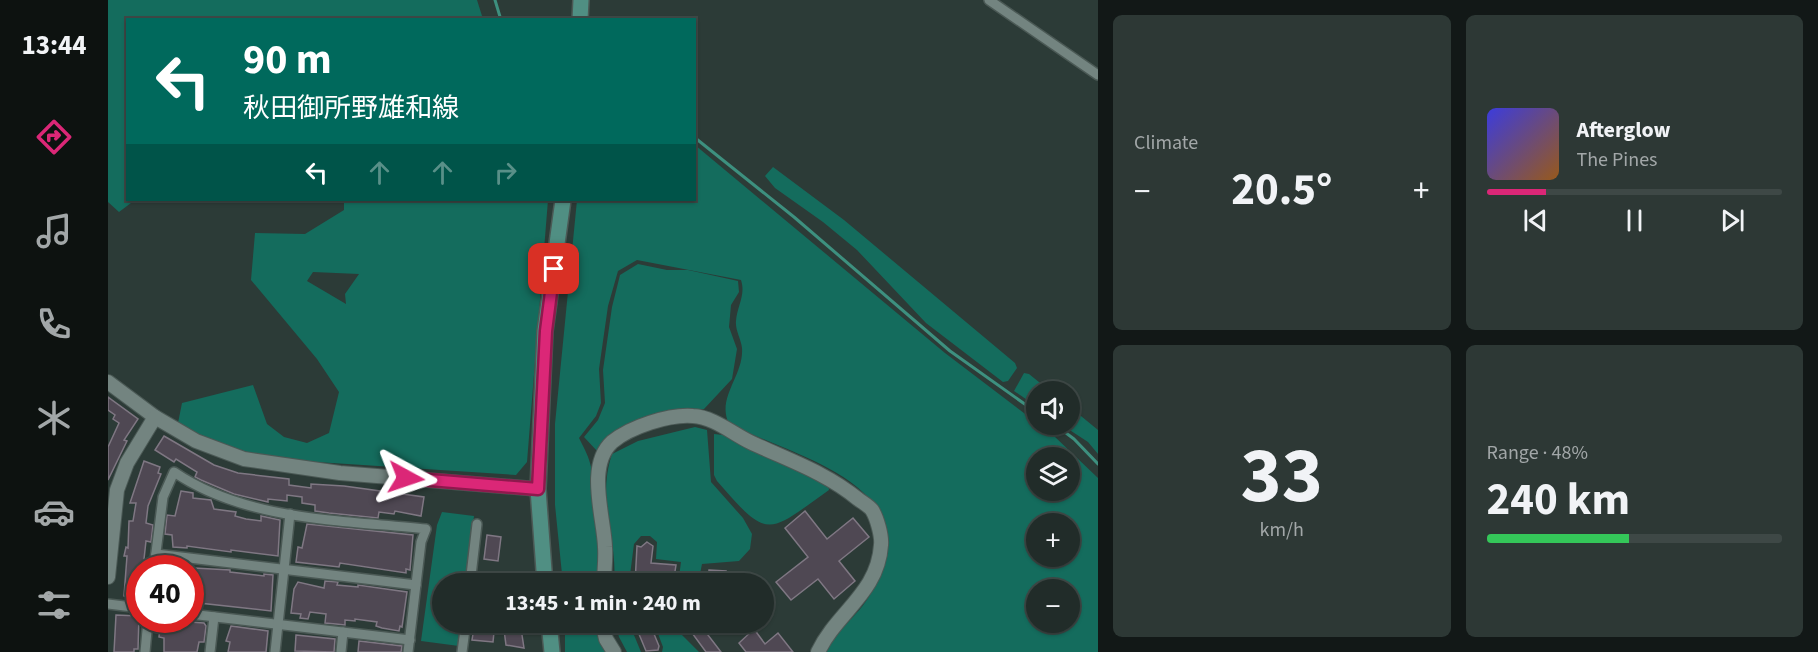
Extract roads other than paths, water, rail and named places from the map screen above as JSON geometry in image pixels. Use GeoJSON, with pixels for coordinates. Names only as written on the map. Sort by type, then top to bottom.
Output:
{"type":"FeatureCollection","features":[{"type":"Feature","properties":{"kind":"main road"},"geometry":{"type":"LineString","coordinates":[[580,18],[581,0]]}},
{"type":"Feature","properties":{"kind":"main road"},"geometry":{"type":"LineString","coordinates":[[544,573],[538,489],[546,331],[563,201]]}},
{"type":"Feature","properties":{"kind":"main road"},"geometry":{"type":"LineString","coordinates":[[550,633],[552,652]]}},
{"type":"Feature","properties":{"kind":"street"},"geometry":{"type":"LineString","coordinates":[[989,0],[1098,75]]}},
{"type":"Feature","properties":{"kind":"street"},"geometry":{"type":"LineString","coordinates":[[108,382],[155,417],[212,449],[260,463],[340,473],[538,489]]}},
{"type":"Feature","properties":{"kind":"street"},"geometry":{"type":"LineString","coordinates":[[108,577],[117,490],[127,463],[155,417]]}},
{"type":"Feature","properties":{"kind":"street"},"geometry":{"type":"LineString","coordinates":[[605,573],[606,549],[599,483],[602,455],[612,442],[651,423],[669,417],[703,418],[815,470],[872,510],[881,544],[877,568],[870,585],[840,618],[818,652]]}},
{"type":"Feature","properties":{"kind":"street"},"geometry":{"type":"LineString","coordinates":[[408,652],[426,529],[290,514],[231,502],[192,484],[174,472],[163,497],[156,554],[416,585]]}},
{"type":"Feature","properties":{"kind":"street"},"geometry":{"type":"LineString","coordinates":[[275,652],[290,514]]}},
{"type":"Feature","properties":{"kind":"street"},"geometry":{"type":"LineString","coordinates":[[471,573],[477,524]]}},
{"type":"Feature","properties":{"kind":"street"},"geometry":{"type":"LineString","coordinates":[[108,604],[126,606]]}},
{"type":"Feature","properties":{"kind":"street"},"geometry":{"type":"LineString","coordinates":[[204,616],[410,640]]}},
{"type":"Feature","properties":{"kind":"street"},"geometry":{"type":"LineString","coordinates":[[210,652],[214,617]]}},
{"type":"Feature","properties":{"kind":"street"},"geometry":{"type":"LineString","coordinates":[[341,652],[343,632]]}},
{"type":"Feature","properties":{"kind":"street"},"geometry":{"type":"LineString","coordinates":[[145,652],[147,633]]}},
{"type":"Feature","properties":{"kind":"street"},"geometry":{"type":"LineString","coordinates":[[462,652],[465,633]]}},
{"type":"Feature","properties":{"kind":"street"},"geometry":{"type":"LineString","coordinates":[[605,633],[614,652]]}},
{"type":"Feature","properties":{"kind":"waterway"},"geometry":{"type":"LineString","coordinates":[[495,0],[500,18]]}},
{"type":"Feature","properties":{"kind":"waterway"},"geometry":{"type":"LineString","coordinates":[[696,139],[794,217],[950,351],[1026,405]]}},
{"type":"Feature","properties":{"kind":"waterway"},"geometry":{"type":"LineString","coordinates":[[1069,435],[1098,464]]}}]}
